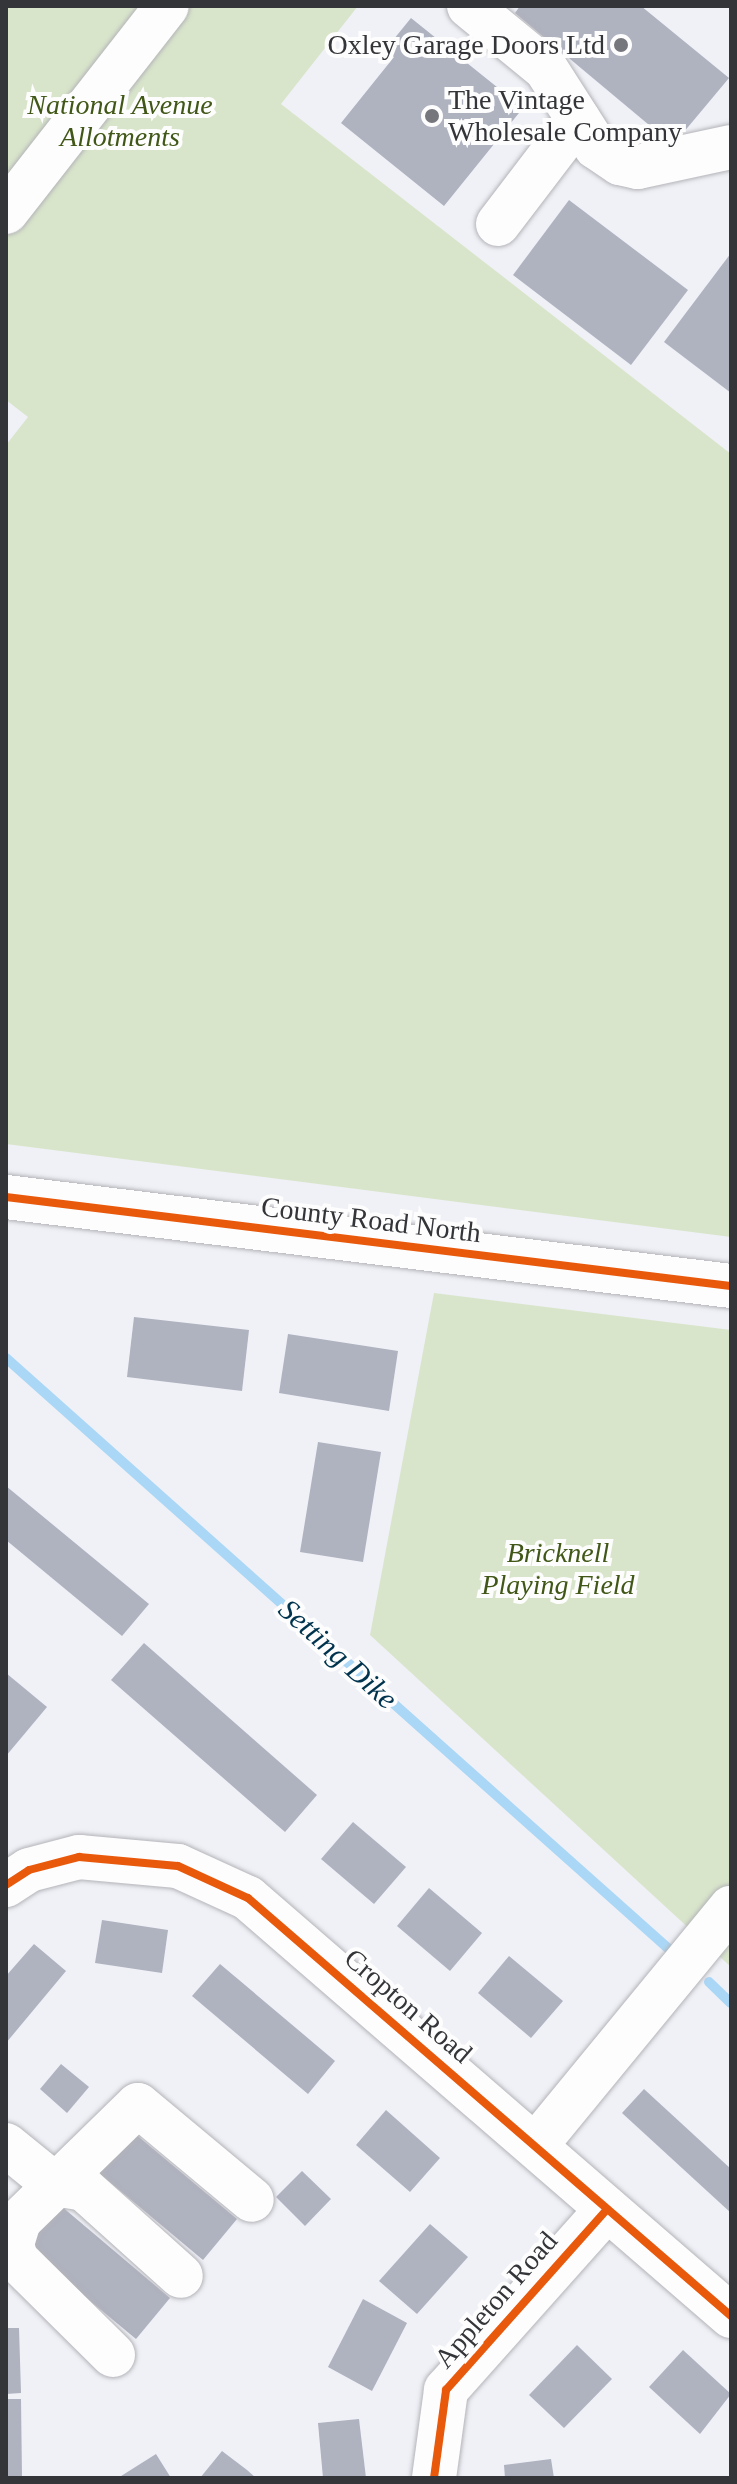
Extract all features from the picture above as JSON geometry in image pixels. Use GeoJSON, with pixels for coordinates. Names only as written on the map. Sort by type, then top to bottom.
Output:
{"type":"FeatureCollection","features":[{"type":"Feature","properties":{"kind":"street"},"geometry":{"type":"LineString","coordinates":[[6,212],[167,6]]}},
{"type":"Feature","properties":{"kind":"street"},"geometry":{"type":"LineString","coordinates":[[469,6],[546,69],[596,147],[638,167],[731,147]]}},
{"type":"Feature","properties":{"kind":"street"},"geometry":{"type":"LineString","coordinates":[[498,224],[578,119]]}},
{"type":"Feature","properties":{"kind":"street","name":"County Road North"},"geometry":{"type":"LineString","coordinates":[[6,1197],[731,1286]]}},
{"type":"Feature","properties":{"kind":"street","name":"Cropton Road"},"geometry":{"type":"LineString","coordinates":[[6,1885],[29,1870],[79,1857],[178,1866],[248,1898],[731,2316]]}},
{"type":"Feature","properties":{"kind":"street"},"geometry":{"type":"LineString","coordinates":[[536,2145],[731,1908]]}},
{"type":"Feature","properties":{"kind":"street"},"geometry":{"type":"LineString","coordinates":[[113,2355],[16,2259],[19,2221],[138,2105],[252,2200]]}},
{"type":"Feature","properties":{"kind":"street"},"geometry":{"type":"LineString","coordinates":[[6,2145],[54,2184],[84,2189],[181,2276]]}},
{"type":"Feature","properties":{"kind":"street","name":"Appleton Road"},"geometry":{"type":"LineString","coordinates":[[434,2478],[446,2390],[607,2209]]}},
{"type":"Feature","properties":{"kind":"green space","name":"National Avenue Allotments"},"geometry":{"type":"Polygon","coordinates":[[[6,6],[358,6],[281,104],[731,454],[731,1237],[6,1144],[6,445],[28,417],[6,400],[6,6]]]}},
{"type":"Feature","properties":{"kind":"green space","name":"Bricknell Playing Field"},"geometry":{"type":"Polygon","coordinates":[[[434,1293],[731,1330],[731,1967],[370,1635],[434,1293]]]}},
{"type":"Feature","properties":{"kind":"building","name":"Oxley Garage Doors Ltd"},"geometry":{"type":"Polygon","coordinates":[[[520,6],[641,6],[729,78],[673,145],[515,13],[520,6]]]}},
{"type":"Feature","properties":{"kind":"building","name":"The Vintage Wholesale Company"},"geometry":{"type":"Polygon","coordinates":[[[411,18],[523,108],[444,206],[341,123],[394,57],[385,50],[411,18]]]}},
{"type":"Feature","properties":{"kind":"building"},"geometry":{"type":"Polygon","coordinates":[[[569,200],[688,290],[631,365],[513,275],[569,200]]]}},
{"type":"Feature","properties":{"kind":"building"},"geometry":{"type":"Polygon","coordinates":[[[731,253],[731,393],[664,342],[731,253]]]}},
{"type":"Feature","properties":{"kind":"building"},"geometry":{"type":"Polygon","coordinates":[[[134,1317],[249,1330],[242,1391],[127,1377],[134,1317]]]}},
{"type":"Feature","properties":{"kind":"building"},"geometry":{"type":"Polygon","coordinates":[[[288,1334],[398,1351],[389,1411],[279,1393],[288,1334]]]}},
{"type":"Feature","properties":{"kind":"building"},"geometry":{"type":"Polygon","coordinates":[[[318,1442],[381,1452],[363,1562],[300,1552],[318,1442]]]}},
{"type":"Feature","properties":{"kind":"building"},"geometry":{"type":"Polygon","coordinates":[[[6,1486],[149,1604],[122,1636],[6,1540],[6,1486]]]}},
{"type":"Feature","properties":{"kind":"building"},"geometry":{"type":"Polygon","coordinates":[[[144,1643],[317,1795],[285,1832],[111,1680],[144,1643]]]}},
{"type":"Feature","properties":{"kind":"building"},"geometry":{"type":"Polygon","coordinates":[[[6,1673],[47,1707],[6,1756],[6,1673]]]}},
{"type":"Feature","properties":{"kind":"building"},"geometry":{"type":"Polygon","coordinates":[[[353,1822],[406,1867],[374,1904],[321,1859],[353,1822]]]}},
{"type":"Feature","properties":{"kind":"building"},"geometry":{"type":"Polygon","coordinates":[[[429,1888],[482,1933],[450,1971],[397,1926],[429,1888]]]}},
{"type":"Feature","properties":{"kind":"building"},"geometry":{"type":"Polygon","coordinates":[[[102,1920],[168,1930],[162,1973],[95,1963],[102,1920]]]}},
{"type":"Feature","properties":{"kind":"building"},"geometry":{"type":"Polygon","coordinates":[[[34,1944],[66,1971],[6,2043],[6,1976],[34,1944]]]}},
{"type":"Feature","properties":{"kind":"building"},"geometry":{"type":"Polygon","coordinates":[[[509,1956],[563,2001],[531,2038],[478,1993],[509,1956]]]}},
{"type":"Feature","properties":{"kind":"building"},"geometry":{"type":"Polygon","coordinates":[[[220,1964],[335,2061],[308,2094],[192,1996],[220,1964]]]}},
{"type":"Feature","properties":{"kind":"building"},"geometry":{"type":"Polygon","coordinates":[[[61,2064],[89,2087],[67,2113],[40,2089],[61,2064]]]}},
{"type":"Feature","properties":{"kind":"building"},"geometry":{"type":"Polygon","coordinates":[[[644,2089],[731,2169],[731,2213],[622,2113],[644,2089]]]}},
{"type":"Feature","properties":{"kind":"building"},"geometry":{"type":"Polygon","coordinates":[[[386,2110],[440,2158],[410,2192],[356,2145],[386,2110]]]}},
{"type":"Feature","properties":{"kind":"building"},"geometry":{"type":"Polygon","coordinates":[[[121,2122],[237,2219],[203,2260],[87,2163],[121,2122]]]}},
{"type":"Feature","properties":{"kind":"building"},"geometry":{"type":"Polygon","coordinates":[[[302,2171],[331,2199],[305,2226],[276,2197],[302,2171]]]}},
{"type":"Feature","properties":{"kind":"building"},"geometry":{"type":"Polygon","coordinates":[[[54,2200],[170,2298],[136,2339],[19,2242],[54,2200]]]}},
{"type":"Feature","properties":{"kind":"building"},"geometry":{"type":"Polygon","coordinates":[[[430,2224],[468,2257],[417,2314],[379,2281],[430,2224]]]}},
{"type":"Feature","properties":{"kind":"building"},"geometry":{"type":"Polygon","coordinates":[[[363,2299],[407,2323],[372,2391],[328,2367],[363,2299]]]}},
{"type":"Feature","properties":{"kind":"building"},"geometry":{"type":"Polygon","coordinates":[[[6,2328],[19,2328],[21,2393],[6,2394],[6,2328]]]}},
{"type":"Feature","properties":{"kind":"building"},"geometry":{"type":"Polygon","coordinates":[[[577,2345],[612,2379],[564,2428],[529,2395],[577,2345]]]}},
{"type":"Feature","properties":{"kind":"building"},"geometry":{"type":"Polygon","coordinates":[[[683,2350],[731,2394],[700,2434],[649,2387],[683,2350]]]}},
{"type":"Feature","properties":{"kind":"building"},"geometry":{"type":"Polygon","coordinates":[[[6,2399],[21,2399],[22,2478],[6,2478],[6,2399]]]}},
{"type":"Feature","properties":{"kind":"building"},"geometry":{"type":"Polygon","coordinates":[[[359,2419],[366,2478],[323,2478],[318,2423],[359,2419]]]}},
{"type":"Feature","properties":{"kind":"building"},"geometry":{"type":"Polygon","coordinates":[[[222,2451],[247,2470],[256,2478],[200,2478],[222,2451]]]}},
{"type":"Feature","properties":{"kind":"building"},"geometry":{"type":"Polygon","coordinates":[[[156,2454],[171,2478],[118,2478],[129,2471],[156,2454]]]}},
{"type":"Feature","properties":{"kind":"building"},"geometry":{"type":"Polygon","coordinates":[[[551,2459],[554,2478],[505,2478],[504,2465],[551,2459]]]}},
{"type":"Feature","properties":{"kind":"waterway","name":"Setting Dike"},"geometry":{"type":"LineString","coordinates":[[6,1358],[670,1950]]}},
{"type":"Feature","properties":{"kind":"waterway","name":"Setting Dike"},"geometry":{"type":"LineString","coordinates":[[709,1982],[731,2003]]}},
{"type":"Feature","properties":{"kind":"cycle path"},"geometry":{"type":"LineString","coordinates":[[6,1197],[731,1286]]}},
{"type":"Feature","properties":{"kind":"cycle path"},"geometry":{"type":"LineString","coordinates":[[6,1885],[29,1870],[79,1857],[178,1866],[248,1898],[731,2316]]}},
{"type":"Feature","properties":{"kind":"cycle path"},"geometry":{"type":"LineString","coordinates":[[434,2478],[446,2390],[607,2209]]}},
{"type":"Feature","properties":{"kind":"place","name":"Oxley Garage Doors Ltd"},"geometry":{"type":"Point","coordinates":[621,45]}},
{"type":"Feature","properties":{"kind":"place","name":"The Vintage Wholesale Company"},"geometry":{"type":"Point","coordinates":[432,116]}}]}
